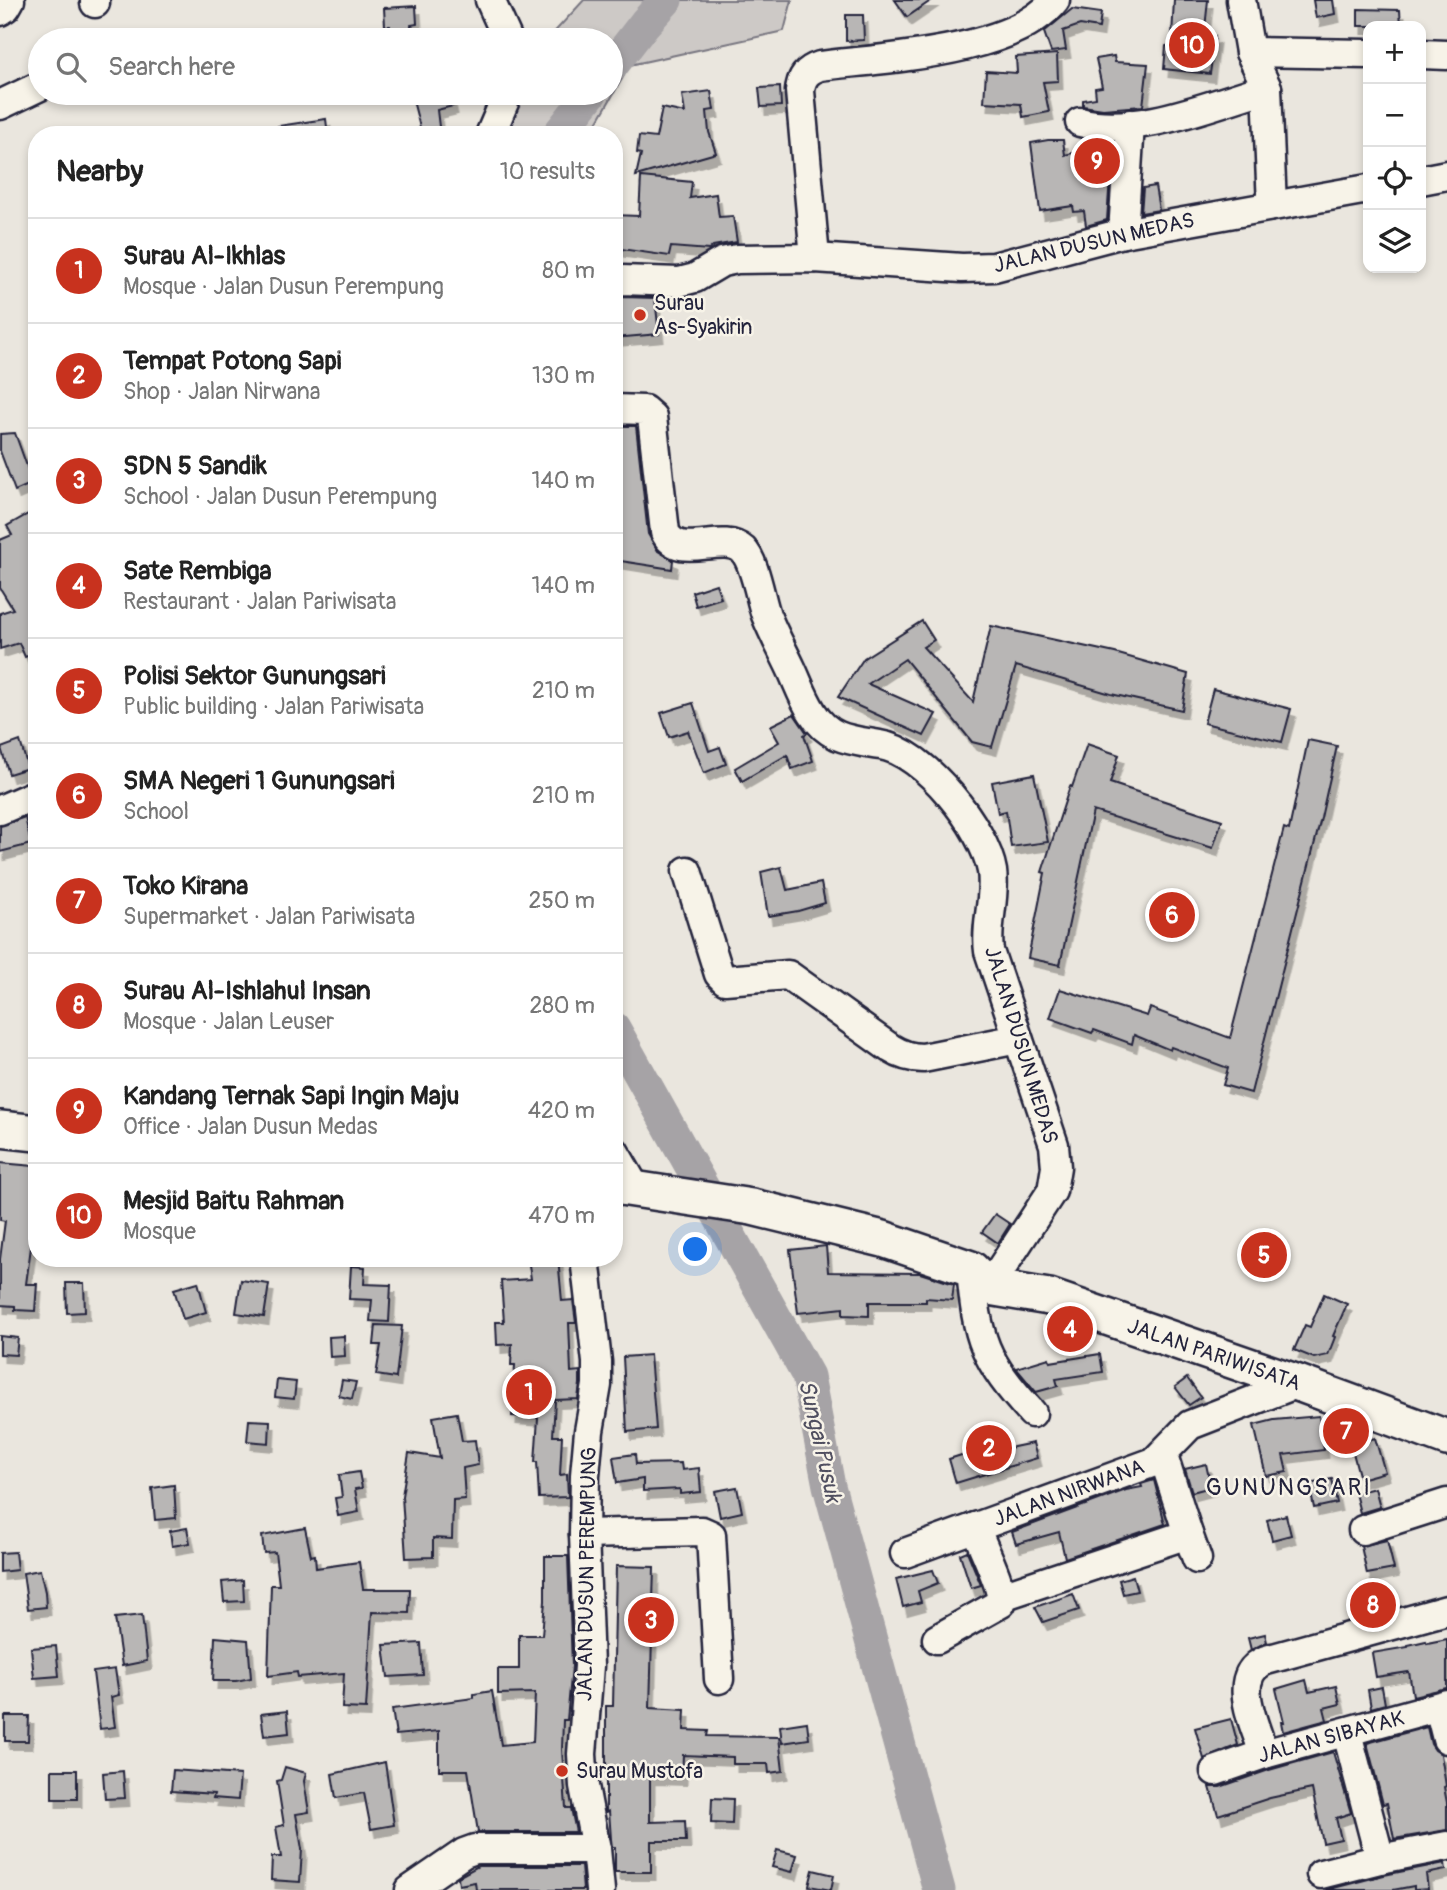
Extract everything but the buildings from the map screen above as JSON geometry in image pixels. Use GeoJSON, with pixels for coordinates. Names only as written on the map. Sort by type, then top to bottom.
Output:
{"type":"FeatureCollection","features":[{"type":"Feature","properties":{"kind":"main road"},"geometry":{"type":"LineString","coordinates":[[0,1129],[28,1132]]}},
{"type":"Feature","properties":{"kind":"main road","name":"JALAN PARIWISATA"},"geometry":{"type":"LineString","coordinates":[[646,1190],[752,1207],[883,1239],[980,1278],[1049,1297],[1447,1438]]}},
{"type":"Feature","properties":{"kind":"street"},"geometry":{"type":"LineString","coordinates":[[0,11],[6,8],[10,0]]}},
{"type":"Feature","properties":{"kind":"street"},"geometry":{"type":"LineString","coordinates":[[490,0],[503,28]]}},
{"type":"Feature","properties":{"kind":"street"},"geometry":{"type":"LineString","coordinates":[[815,258],[800,91],[802,79],[807,73],[820,66],[937,51],[976,43],[1032,20],[1055,0]]}},
{"type":"Feature","properties":{"kind":"street"},"geometry":{"type":"LineString","coordinates":[[1241,0],[1250,52],[1267,88],[1272,206]]}},
{"type":"Feature","properties":{"kind":"street"},"geometry":{"type":"LineString","coordinates":[[1250,52],[1363,54]]}},
{"type":"Feature","properties":{"kind":"street"},"geometry":{"type":"LineString","coordinates":[[1426,54],[1447,55]]}},
{"type":"Feature","properties":{"kind":"street"},"geometry":{"type":"LineString","coordinates":[[1080,122],[1108,127],[1130,124],[1180,114],[1267,88]]}},
{"type":"Feature","properties":{"kind":"street"},"geometry":{"type":"LineString","coordinates":[[0,105],[28,92]]}},
{"type":"Feature","properties":{"kind":"street"},"geometry":{"type":"LineString","coordinates":[[494,126],[503,105]]}},
{"type":"Feature","properties":{"kind":"street"},"geometry":{"type":"LineString","coordinates":[[1123,233],[1130,124]]}},
{"type":"Feature","properties":{"kind":"street"},"geometry":{"type":"LineString","coordinates":[[1426,179],[1447,175]]}},
{"type":"Feature","properties":{"kind":"street","name":"JALAN DUSUN MEDAS"},"geometry":{"type":"LineString","coordinates":[[623,279],[679,282],[695,278],[729,260],[815,258],[978,268],[1001,265],[1123,233],[1363,190]]}},
{"type":"Feature","properties":{"kind":"street","name":"JALAN DUSUN MEDAS"},"geometry":{"type":"LineString","coordinates":[[623,409],[644,410],[652,417],[665,532],[669,540],[678,545],[731,544],[746,554],[766,615],[810,710],[817,719],[840,738],[890,747],[909,755],[952,795],[979,839],[989,862],[993,895],[988,930],[989,951],[1054,1145],[1056,1167],[1055,1184],[980,1278]]}},
{"type":"Feature","properties":{"kind":"street"},"geometry":{"type":"LineString","coordinates":[[0,810],[28,798]]}},
{"type":"Feature","properties":{"kind":"street"},"geometry":{"type":"LineString","coordinates":[[687,871],[719,974],[725,980],[788,975],[890,1048],[912,1058],[1018,1039]]}},
{"type":"Feature","properties":{"kind":"street"},"geometry":{"type":"LineString","coordinates":[[623,1161],[646,1190]]}},
{"type":"Feature","properties":{"kind":"street","name":"JALAN DUSUN PEREMPUNG"},"geometry":{"type":"LineString","coordinates":[[586,1267],[597,1362],[597,1385],[587,1453],[584,1534],[589,1666],[582,1754],[584,1786],[597,1849],[600,1890]]}},
{"type":"Feature","properties":{"kind":"street"},"geometry":{"type":"LineString","coordinates":[[980,1278],[975,1317],[986,1351],[1004,1383],[1032,1413]]}},
{"type":"Feature","properties":{"kind":"street","name":"JALAN NIRWANA"},"geometry":{"type":"LineString","coordinates":[[905,1553],[1148,1464],[1163,1455],[1190,1425],[1298,1383]]}},
{"type":"Feature","properties":{"kind":"street"},"geometry":{"type":"LineString","coordinates":[[1002,1596],[1192,1546],[1163,1455]]}},
{"type":"Feature","properties":{"kind":"street"},"geometry":{"type":"LineString","coordinates":[[1363,1530],[1447,1503]]}},
{"type":"Feature","properties":{"kind":"street"},"geometry":{"type":"LineString","coordinates":[[937,1639],[999,1606],[1002,1596],[975,1527]]}},
{"type":"Feature","properties":{"kind":"street"},"geometry":{"type":"LineString","coordinates":[[584,1534],[702,1531],[711,1535],[719,1679]]}},
{"type":"Feature","properties":{"kind":"street"},"geometry":{"type":"LineString","coordinates":[[1264,1754],[1245,1688],[1248,1674],[1257,1664],[1447,1610]]}},
{"type":"Feature","properties":{"kind":"street"},"geometry":{"type":"LineString","coordinates":[[1443,1706],[1447,1739]]}},
{"type":"Feature","properties":{"kind":"street","name":"JALAN SIBAYAK"},"geometry":{"type":"LineString","coordinates":[[1215,1771],[1264,1754],[1443,1706]]}},
{"type":"Feature","properties":{"kind":"street"},"geometry":{"type":"LineString","coordinates":[[1347,1733],[1380,1859]]}},
{"type":"Feature","properties":{"kind":"street"},"geometry":{"type":"LineString","coordinates":[[1321,1874],[1447,1846]]}},
{"type":"Feature","properties":{"kind":"street"},"geometry":{"type":"LineString","coordinates":[[410,1890],[464,1853],[475,1849],[597,1849]]}},
{"type":"Feature","properties":{"kind":"shaded area"},"geometry":{"type":"Polygon","coordinates":[[[584,0],[792,0],[784,31],[630,65],[623,77],[623,28],[558,28],[584,0]]]}},
{"type":"Feature","properties":{"kind":"shaded area"},"geometry":{"type":"Polygon","coordinates":[[[494,105],[607,105],[595,126],[479,126],[494,105]]]}},
{"type":"Feature","properties":{"kind":"waterway","name":"Sungai Pusuk"},"geometry":{"type":"LineString","coordinates":[[623,51],[666,0]]}},
{"type":"Feature","properties":{"kind":"waterway","name":"Sungai Pusuk"},"geometry":{"type":"LineString","coordinates":[[565,126],[582,105]]}},
{"type":"Feature","properties":{"kind":"waterway","name":"Sungai Pusuk"},"geometry":{"type":"LineString","coordinates":[[623,1044],[808,1376],[829,1486],[939,1890]]}},
{"type":"Feature","properties":{"kind":"place","name":"Mesjid Baitu Rahman"},"geometry":{"type":"Point","coordinates":[1192,45]}},
{"type":"Feature","properties":{"kind":"place","name":"Kandang Ternak Sapi Ingin Maju"},"geometry":{"type":"Point","coordinates":[1097,161]}},
{"type":"Feature","properties":{"kind":"place","name":"Surau As-Syakirin"},"geometry":{"type":"Point","coordinates":[640,315]}},
{"type":"Feature","properties":{"kind":"place","name":"SMA Negeri 1 Gunungsari"},"geometry":{"type":"Point","coordinates":[1172,915]}},
{"type":"Feature","properties":{"kind":"place","name":"Polisi Sektor Gunungsari"},"geometry":{"type":"Point","coordinates":[1264,1255]}},
{"type":"Feature","properties":{"kind":"place","name":"Sate Rembiga"},"geometry":{"type":"Point","coordinates":[1070,1329]}},
{"type":"Feature","properties":{"kind":"place","name":"Surau Al-Ikhlas"},"geometry":{"type":"Point","coordinates":[529,1392]}},
{"type":"Feature","properties":{"kind":"place","name":"Toko Kirana"},"geometry":{"type":"Point","coordinates":[1346,1431]}},
{"type":"Feature","properties":{"kind":"place","name":"Tempat Potong Sapi"},"geometry":{"type":"Point","coordinates":[989,1448]}},
{"type":"Feature","properties":{"kind":"place","name":"Surau Al-Ishlahul Insan"},"geometry":{"type":"Point","coordinates":[1373,1605]}},
{"type":"Feature","properties":{"kind":"place","name":"SDN 5 Sandik"},"geometry":{"type":"Point","coordinates":[651,1620]}},
{"type":"Feature","properties":{"kind":"place","name":"Surau Mustofa"},"geometry":{"type":"Point","coordinates":[562,1771]}},
{"type":"Feature","properties":{"kind":"district","name":"GUNUNGSARI"},"geometry":{"type":"Point","coordinates":[1289,1487]}}]}
